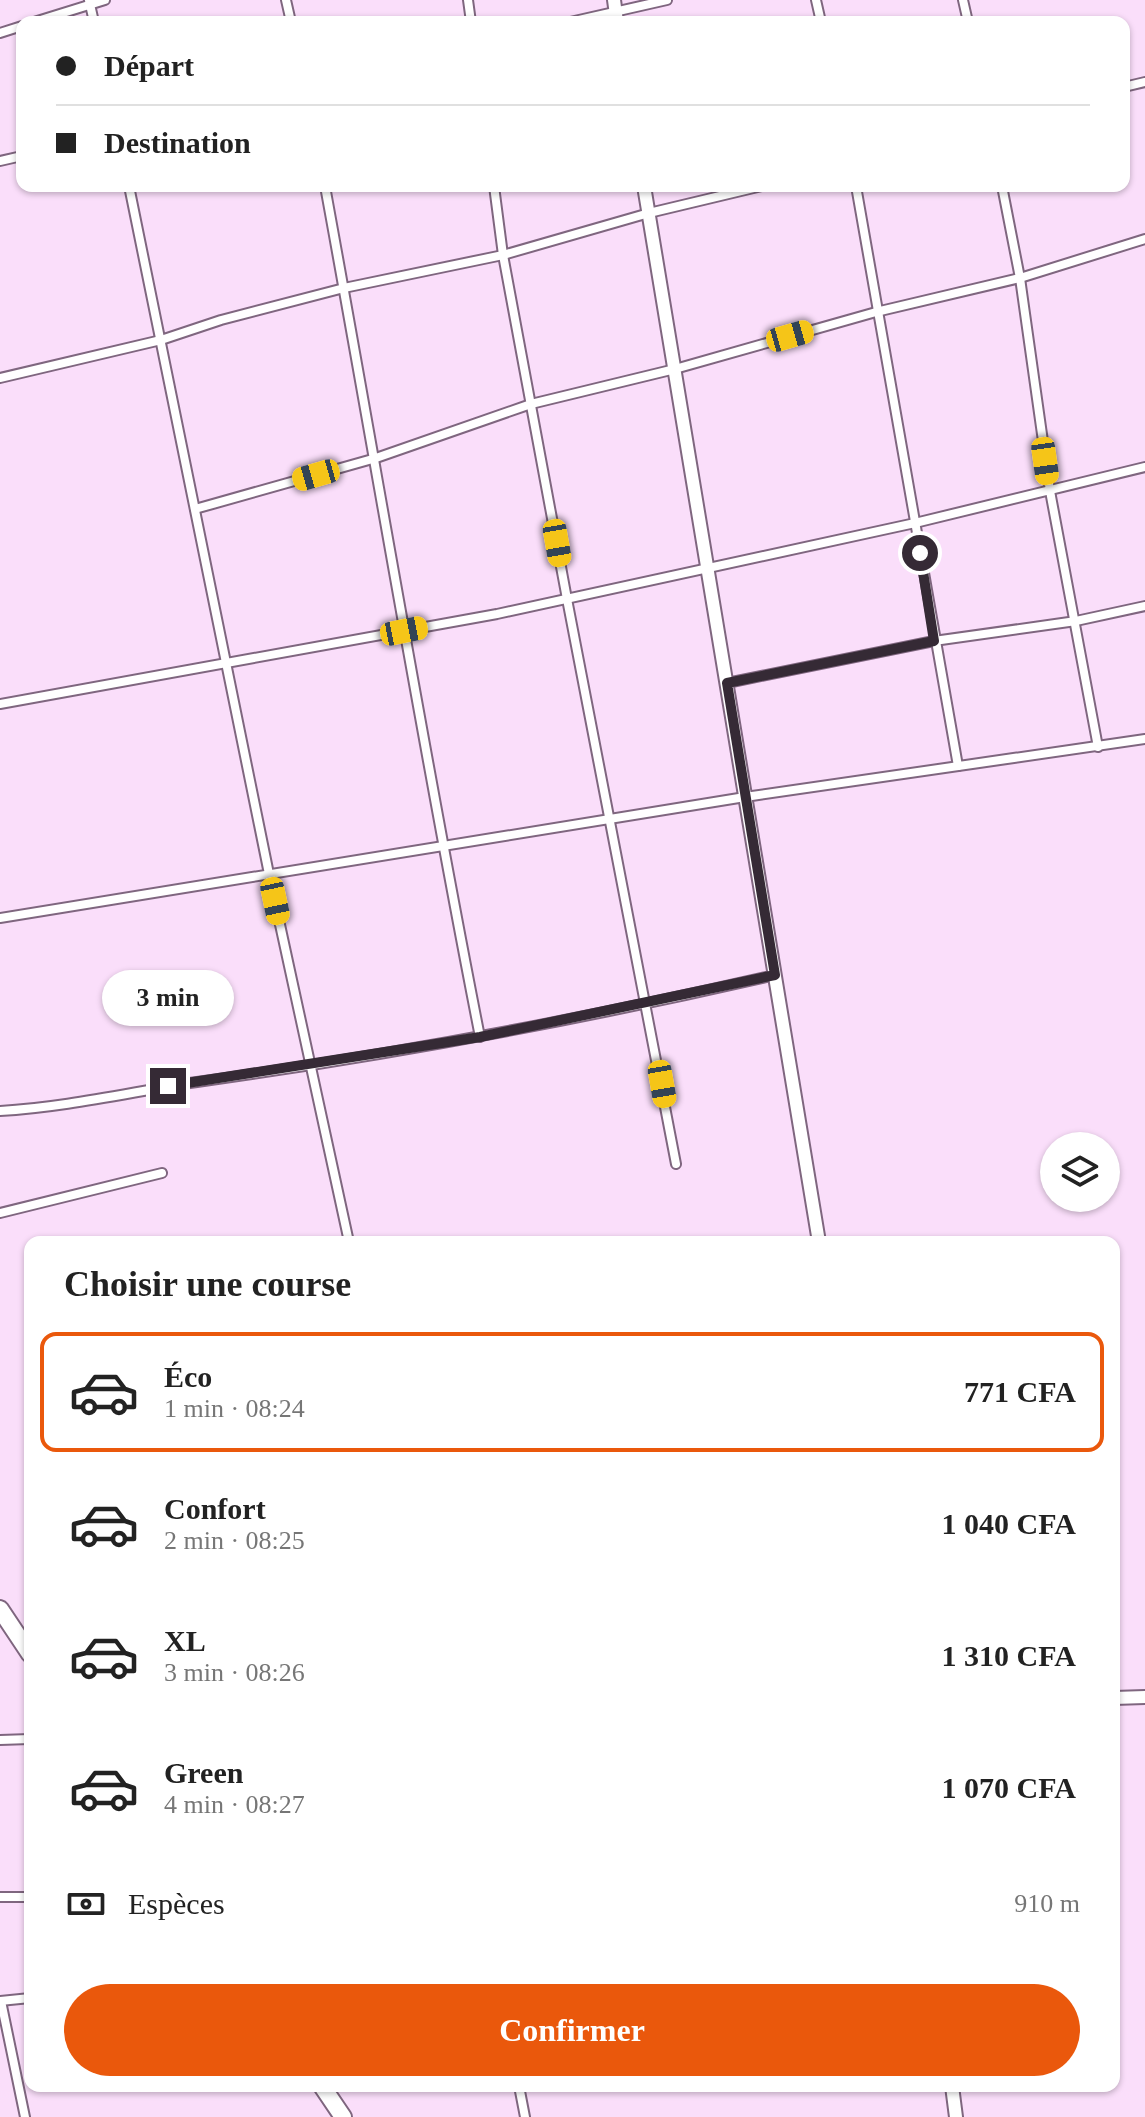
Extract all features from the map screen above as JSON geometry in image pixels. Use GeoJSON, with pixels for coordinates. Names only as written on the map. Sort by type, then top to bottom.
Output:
{"type":"FeatureCollection","features":[{"type":"Feature","properties":{"kind":"highway"},"geometry":{"type":"LineString","coordinates":[[0,1609],[24,1645]]}},
{"type":"Feature","properties":{"kind":"highway"},"geometry":{"type":"LineString","coordinates":[[326,2092],[343,2117]]}},
{"type":"Feature","properties":{"kind":"street"},"geometry":{"type":"LineString","coordinates":[[51,16],[105,0]]}},
{"type":"Feature","properties":{"kind":"street"},"geometry":{"type":"LineString","coordinates":[[595,16],[667,0]]}},
{"type":"Feature","properties":{"kind":"street"},"geometry":{"type":"LineString","coordinates":[[130,192],[269,874],[348,1236]]}},
{"type":"Feature","properties":{"kind":"street"},"geometry":{"type":"LineString","coordinates":[[326,192],[376,458],[442,845],[480,1037]]}},
{"type":"Feature","properties":{"kind":"street"},"geometry":{"type":"LineString","coordinates":[[495,192],[503,255],[567,599],[648,1005],[676,1164]]}},
{"type":"Feature","properties":{"kind":"street"},"geometry":{"type":"LineString","coordinates":[[645,192],[818,1236]]}},
{"type":"Feature","properties":{"kind":"street"},"geometry":{"type":"LineString","coordinates":[[0,378],[161,340],[221,320],[344,288],[503,255],[649,213],[737,192]]}},
{"type":"Feature","properties":{"kind":"street"},"geometry":{"type":"LineString","coordinates":[[857,192],[958,766]]}},
{"type":"Feature","properties":{"kind":"street"},"geometry":{"type":"LineString","coordinates":[[1003,192],[1020,278],[1050,491],[1098,747]]}},
{"type":"Feature","properties":{"kind":"street"},"geometry":{"type":"LineString","coordinates":[[195,509],[376,458],[531,404],[675,369],[876,312],[1020,278],[1145,239]]}},
{"type":"Feature","properties":{"kind":"street"},"geometry":{"type":"LineString","coordinates":[[0,704],[567,599],[915,523],[1145,467]]}},
{"type":"Feature","properties":{"kind":"street"},"geometry":{"type":"LineString","coordinates":[[727,683],[934,641],[1076,621],[1145,606]]}},
{"type":"Feature","properties":{"kind":"street"},"geometry":{"type":"LineString","coordinates":[[0,918],[609,818],[1145,739]]}},
{"type":"Feature","properties":{"kind":"street"},"geometry":{"type":"LineString","coordinates":[[0,1111],[56,1108],[139,1090],[312,1066],[480,1037],[648,1005],[775,975]]}},
{"type":"Feature","properties":{"kind":"street"},"geometry":{"type":"LineString","coordinates":[[0,1213],[162,1173]]}},
{"type":"Feature","properties":{"kind":"street"},"geometry":{"type":"LineString","coordinates":[[1120,1698],[1145,1697]]}},
{"type":"Feature","properties":{"kind":"street"},"geometry":{"type":"LineString","coordinates":[[0,1740],[24,1739]]}},
{"type":"Feature","properties":{"kind":"street"},"geometry":{"type":"LineString","coordinates":[[0,1897],[24,1897]]}},
{"type":"Feature","properties":{"kind":"street"},"geometry":{"type":"LineString","coordinates":[[24,1999],[1,2001],[25,2117]]}},
{"type":"Feature","properties":{"kind":"street"},"geometry":{"type":"LineString","coordinates":[[520,2092],[525,2117]]}},
{"type":"Feature","properties":{"kind":"street"},"geometry":{"type":"LineString","coordinates":[[953,2092],[956,2117]]}},
{"type":"Feature","properties":{"kind":"route"},"geometry":{"type":"LineString","coordinates":[[168,1086],[312,1066],[480,1037],[648,1005],[775,975],[727,683],[934,641],[920,553]]}}]}
